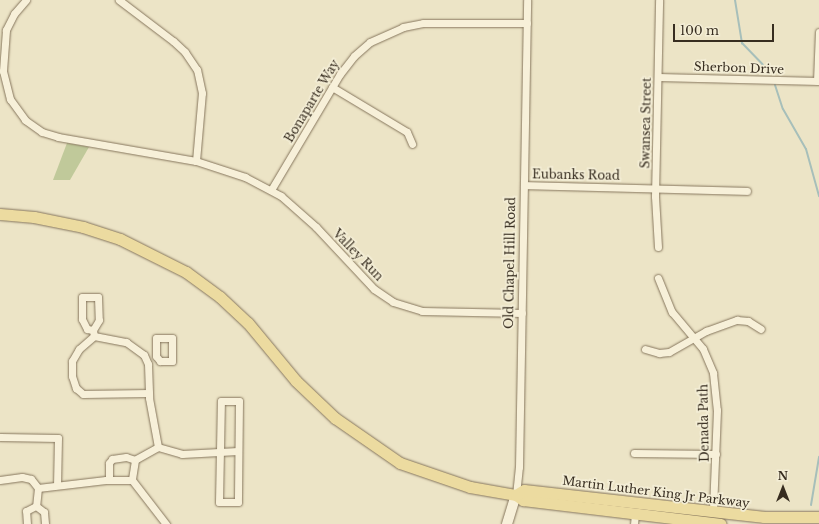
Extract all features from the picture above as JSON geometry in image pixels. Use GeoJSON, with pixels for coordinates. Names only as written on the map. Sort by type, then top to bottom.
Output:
{"type":"FeatureCollection","features":[{"type":"Feature","properties":{"kind":"main road","name":"Martin Luther King Jr Parkway"},"geometry":{"type":"LineString","coordinates":[[0,214],[34,217],[84,227],[120,239],[186,272],[226,302],[248,323],[318,403],[367,443],[400,463],[421,472],[470,487],[516,494],[524,500],[635,519],[721,524]]}},
{"type":"Feature","properties":{"kind":"main road","name":"Martin Luther King Jr Parkway"},"geometry":{"type":"LineString","coordinates":[[516,494],[524,490],[764,517],[819,517]]}},
{"type":"Feature","properties":{"kind":"street","name":"Valley Run"},"geometry":{"type":"LineString","coordinates":[[26,0],[14,14],[6,30],[3,71],[10,99],[24,120],[42,132],[58,138],[196,161],[233,172],[272,190],[293,206],[374,289],[393,302],[422,311],[522,313]]}},
{"type":"Feature","properties":{"kind":"street"},"geometry":{"type":"LineString","coordinates":[[119,0],[173,41],[185,52],[197,70],[202,93],[196,161]]}},
{"type":"Feature","properties":{"kind":"street","name":"Old Chapel Hill Road"},"geometry":{"type":"LineString","coordinates":[[507,524],[516,494],[520,467],[527,0]]}},
{"type":"Feature","properties":{"kind":"street","name":"Swansea Street"},"geometry":{"type":"LineString","coordinates":[[658,247],[655,188],[659,0]]}},
{"type":"Feature","properties":{"kind":"street","name":"Bonaparte Way"},"geometry":{"type":"LineString","coordinates":[[272,190],[332,86],[354,56],[376,39],[403,27],[440,22],[527,23]]}},
{"type":"Feature","properties":{"kind":"street"},"geometry":{"type":"LineString","coordinates":[[818,81],[819,32]]}},
{"type":"Feature","properties":{"kind":"street","name":"Sherbon Drive"},"geometry":{"type":"LineString","coordinates":[[658,77],[818,81]]}},
{"type":"Feature","properties":{"kind":"street"},"geometry":{"type":"LineString","coordinates":[[332,86],[407,132],[412,144]]}},
{"type":"Feature","properties":{"kind":"street","name":"Eubanks Road"},"geometry":{"type":"LineString","coordinates":[[524,185],[747,191]]}},
{"type":"Feature","properties":{"kind":"street","name":"Denada Path"},"geometry":{"type":"LineString","coordinates":[[658,278],[672,312],[694,338],[709,362],[715,384],[716,454],[713,512]]}},
{"type":"Feature","properties":{"kind":"street"},"geometry":{"type":"LineString","coordinates":[[149,393],[84,394],[76,388],[72,376],[72,361],[79,349],[94,333],[99,320],[98,297],[82,297],[82,320],[87,329],[94,333],[126,342],[140,350],[147,359],[149,393],[158,447]]}},
{"type":"Feature","properties":{"kind":"street"},"geometry":{"type":"LineString","coordinates":[[645,349],[659,353],[669,352],[722,324],[737,320],[748,321],[761,330]]}},
{"type":"Feature","properties":{"kind":"street"},"geometry":{"type":"LineString","coordinates":[[147,359],[156,356]]}},
{"type":"Feature","properties":{"kind":"street"},"geometry":{"type":"LineString","coordinates":[[221,401],[239,401],[238,451],[238,502],[220,502],[221,401]]}},
{"type":"Feature","properties":{"kind":"street"},"geometry":{"type":"LineString","coordinates":[[0,436],[58,438],[57,485]]}},
{"type":"Feature","properties":{"kind":"street"},"geometry":{"type":"LineString","coordinates":[[135,460],[158,447],[182,454],[238,451]]}},
{"type":"Feature","properties":{"kind":"street"},"geometry":{"type":"LineString","coordinates":[[634,453],[716,454]]}},
{"type":"Feature","properties":{"kind":"street"},"geometry":{"type":"LineString","coordinates":[[109,480],[109,463],[112,459],[126,456],[135,460]]}},
{"type":"Feature","properties":{"kind":"street"},"geometry":{"type":"LineString","coordinates":[[135,460],[132,480],[166,524]]}},
{"type":"Feature","properties":{"kind":"street"},"geometry":{"type":"LineString","coordinates":[[0,480],[26,477],[38,488]]}},
{"type":"Feature","properties":{"kind":"street"},"geometry":{"type":"LineString","coordinates":[[38,488],[109,480],[132,480]]}},
{"type":"Feature","properties":{"kind":"street"},"geometry":{"type":"LineString","coordinates":[[36,506],[38,488]]}},
{"type":"Feature","properties":{"kind":"street"},"geometry":{"type":"LineString","coordinates":[[27,524],[26,511],[36,506]]}},
{"type":"Feature","properties":{"kind":"street"},"geometry":{"type":"LineString","coordinates":[[36,506],[44,512],[45,524]]}},
{"type":"Feature","properties":{"kind":"green space"},"geometry":{"type":"Polygon","coordinates":[[[67,143],[89,147],[70,180],[53,180],[67,143]]]}},
{"type":"Feature","properties":{"kind":"waterway"},"geometry":{"type":"LineString","coordinates":[[735,0],[742,43],[768,70]]}},
{"type":"Feature","properties":{"kind":"waterway"},"geometry":{"type":"LineString","coordinates":[[775,85],[783,109],[806,149],[819,196]]}},
{"type":"Feature","properties":{"kind":"waterway"},"geometry":{"type":"LineString","coordinates":[[811,505],[819,457]]}}]}
